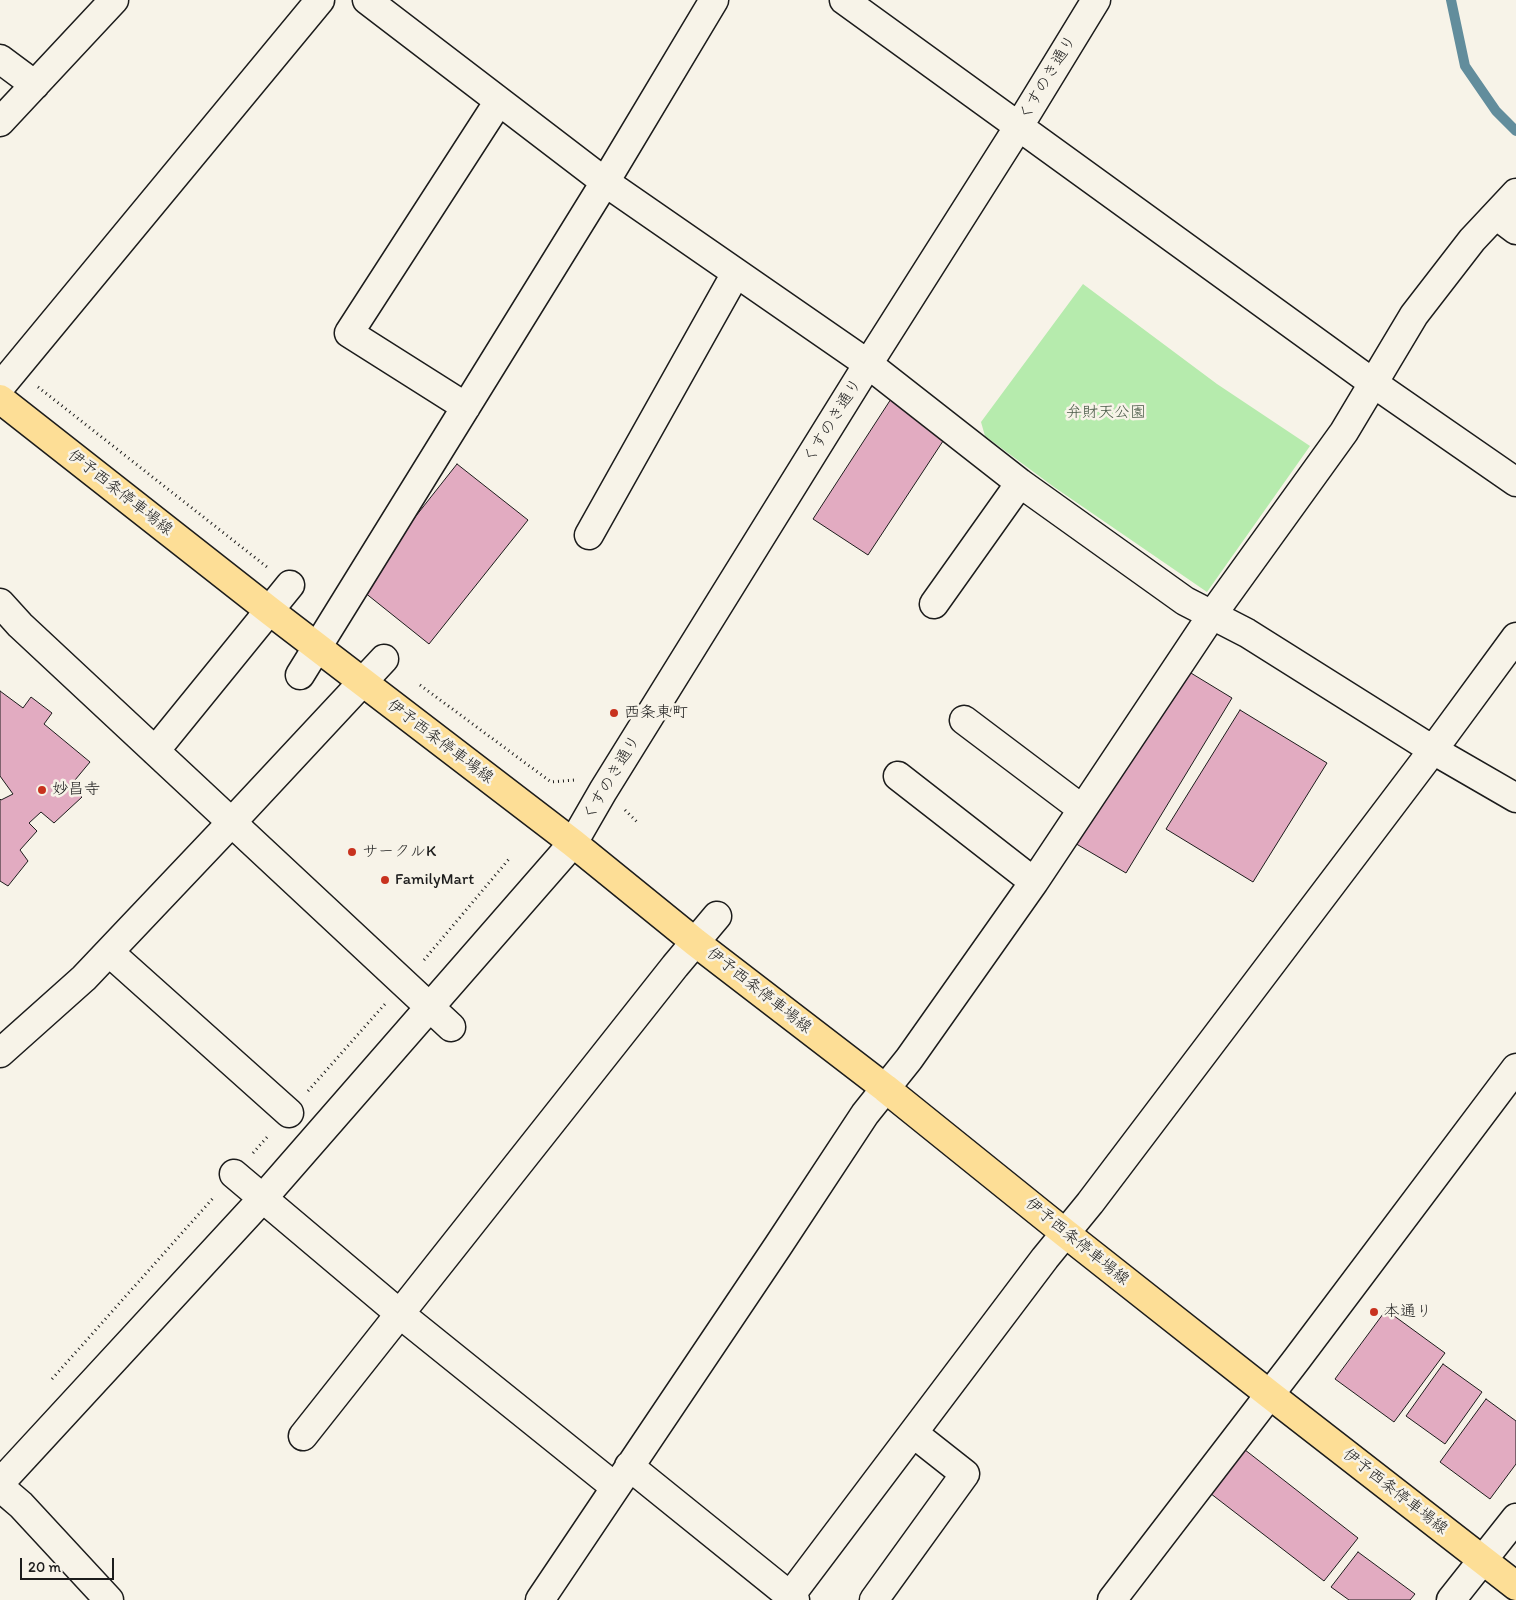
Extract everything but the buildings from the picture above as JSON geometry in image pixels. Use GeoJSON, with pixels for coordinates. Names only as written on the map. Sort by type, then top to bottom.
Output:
{"type":"FeatureCollection","features":[{"type":"Feature","properties":{"kind":"main road","name":"伊予西条停車場線"},"geometry":{"type":"LineString","coordinates":[[0,399],[317,648],[572,843],[695,942],[886,1088],[1065,1234],[1516,1586]]}},
{"type":"Feature","properties":{"kind":"street"},"geometry":{"type":"LineString","coordinates":[[0,122],[114,0]]}},
{"type":"Feature","properties":{"kind":"street"},"geometry":{"type":"LineString","coordinates":[[0,387],[320,0]]}},
{"type":"Feature","properties":{"kind":"street"},"geometry":{"type":"LineString","coordinates":[[366,0],[605,182],[868,364],[1020,483],[1185,601],[1247,633],[1433,750],[1516,798]]}},
{"type":"Feature","properties":{"kind":"street"},"geometry":{"type":"LineString","coordinates":[[300,675],[605,182],[714,0]]}},
{"type":"Feature","properties":{"kind":"street"},"geometry":{"type":"LineString","coordinates":[[844,0],[1373,383],[1516,482]]}},
{"type":"Feature","properties":{"kind":"street","name":"くすのき通り"},"geometry":{"type":"LineString","coordinates":[[0,1485],[263,1198],[572,843],[1096,0]]}},
{"type":"Feature","properties":{"kind":"street"},"geometry":{"type":"LineString","coordinates":[[0,59],[35,85]]}},
{"type":"Feature","properties":{"kind":"street"},"geometry":{"type":"LineString","coordinates":[[466,407],[349,333],[499,101]]}},
{"type":"Feature","properties":{"kind":"street"},"geometry":{"type":"LineString","coordinates":[[540,1600],[778,1246],[864,1114],[914,1051],[1034,882],[1212,615],[1344,432],[1414,315],[1472,240],[1506,222],[1516,193]]}},
{"type":"Feature","properties":{"kind":"street"},"geometry":{"type":"LineString","coordinates":[[589,535],[736,273]]}},
{"type":"Feature","properties":{"kind":"street"},"geometry":{"type":"LineString","coordinates":[[934,604],[1020,483]]}},
{"type":"Feature","properties":{"kind":"street"},"geometry":{"type":"LineString","coordinates":[[155,751],[290,586]]}},
{"type":"Feature","properties":{"kind":"street"},"geometry":{"type":"LineString","coordinates":[[0,603],[20,625],[451,1027]]}},
{"type":"Feature","properties":{"kind":"street"},"geometry":{"type":"LineString","coordinates":[[234,1174],[400,1314],[790,1599],[913,1433],[1433,750],[1516,637]]}},
{"type":"Feature","properties":{"kind":"street"},"geometry":{"type":"LineString","coordinates":[[0,1053],[84,978],[232,823],[384,658]]}},
{"type":"Feature","properties":{"kind":"street"},"geometry":{"type":"LineString","coordinates":[[964,720],[1082,809]]}},
{"type":"Feature","properties":{"kind":"street"},"geometry":{"type":"LineString","coordinates":[[898,776],[1034,882]]}},
{"type":"Feature","properties":{"kind":"street"},"geometry":{"type":"LineString","coordinates":[[303,1436],[695,942],[718,916]]}},
{"type":"Feature","properties":{"kind":"street"},"geometry":{"type":"LineString","coordinates":[[109,952],[289,1113]]}},
{"type":"Feature","properties":{"kind":"street"},"geometry":{"type":"LineString","coordinates":[[1112,1600],[1516,1068]]}},
{"type":"Feature","properties":{"kind":"street"},"geometry":{"type":"LineString","coordinates":[[874,1600],[965,1474],[913,1433]]}},
{"type":"Feature","properties":{"kind":"street"},"geometry":{"type":"LineString","coordinates":[[0,1485],[109,1600]]}},
{"type":"Feature","properties":{"kind":"street"},"geometry":{"type":"LineString","coordinates":[[1452,1600],[1516,1518]]}},
{"type":"Feature","properties":{"kind":"path"},"geometry":{"type":"LineString","coordinates":[[46,1386],[405,983],[509,859]]}},
{"type":"Feature","properties":{"kind":"green space","name":"弁財天公園"},"geometry":{"type":"Polygon","coordinates":[[[1083,284],[1217,384],[1310,446],[1207,592],[1054,487],[985,436],[981,422],[1083,284]]]}},
{"type":"Feature","properties":{"kind":"waterway"},"geometry":{"type":"LineString","coordinates":[[1451,0],[1465,66],[1496,111],[1516,131]]}},
{"type":"Feature","properties":{"kind":"place","name":"西条東町"},"geometry":{"type":"Point","coordinates":[614,713]}},
{"type":"Feature","properties":{"kind":"place","name":"妙昌寺"},"geometry":{"type":"Point","coordinates":[42,790]}},
{"type":"Feature","properties":{"kind":"place","name":"サークルK"},"geometry":{"type":"Point","coordinates":[352,852]}},
{"type":"Feature","properties":{"kind":"place","name":"FamilyMart"},"geometry":{"type":"Point","coordinates":[385,880]}},
{"type":"Feature","properties":{"kind":"place","name":"本通り"},"geometry":{"type":"Point","coordinates":[1374,1312]}}]}
